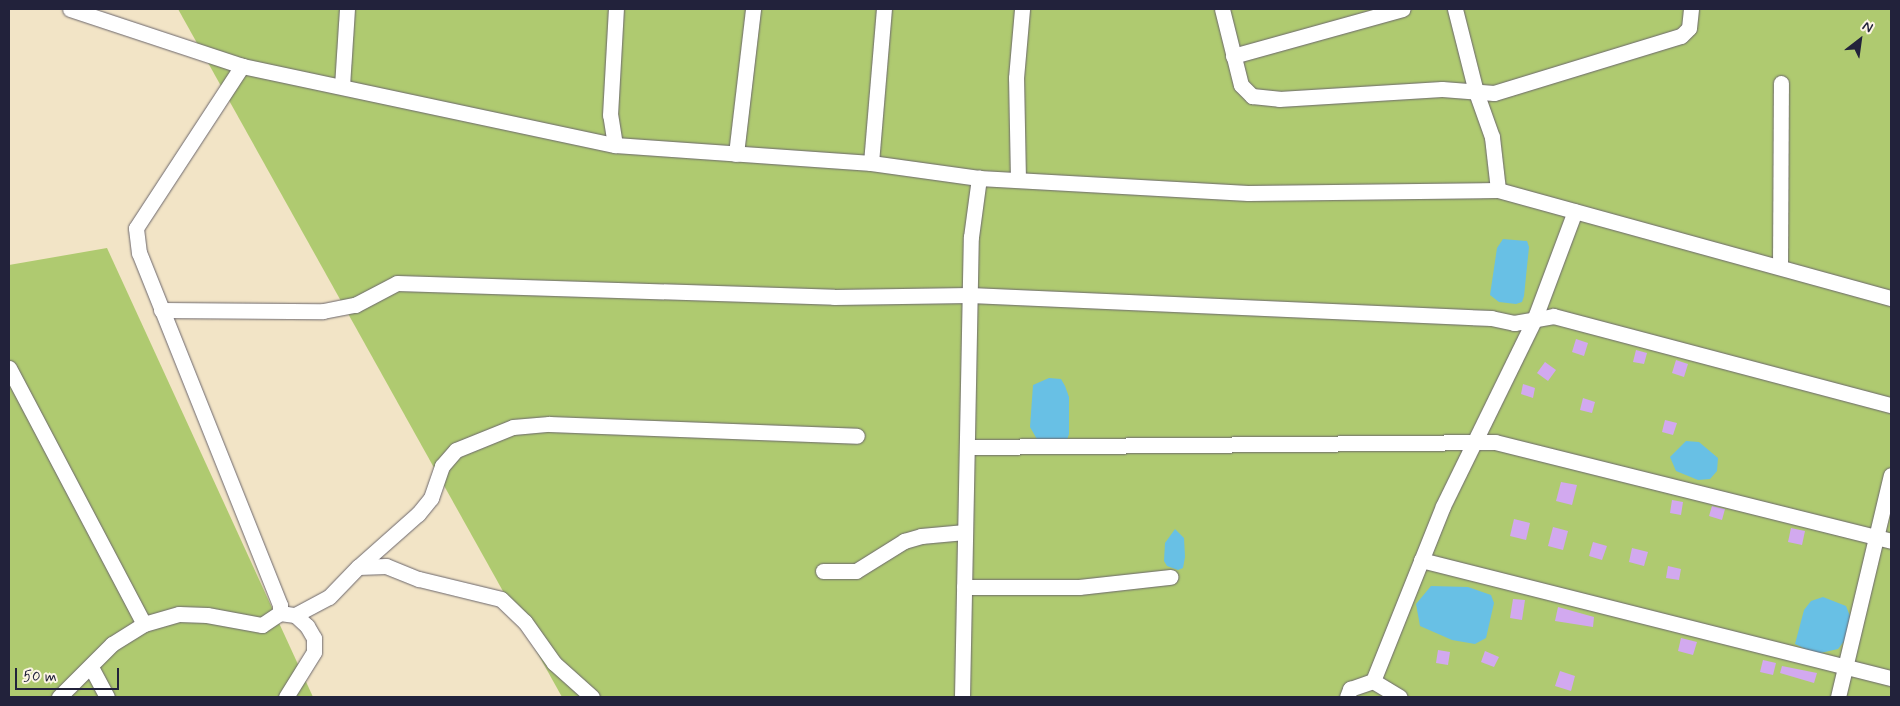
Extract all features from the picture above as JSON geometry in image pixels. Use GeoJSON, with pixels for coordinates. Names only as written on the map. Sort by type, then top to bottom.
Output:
{"type":"FeatureCollection","features":[{"type":"Feature","properties":{"kind":"street"},"geometry":{"type":"LineString","coordinates":[[70,9],[92,12],[242,66],[615,145],[871,163],[979,178],[1248,193],[1498,190],[1891,298]]}},
{"type":"Feature","properties":{"kind":"street"},"geometry":{"type":"LineString","coordinates":[[342,86],[347,9]]}},
{"type":"Feature","properties":{"kind":"street"},"geometry":{"type":"LineString","coordinates":[[615,145],[610,115],[616,9]]}},
{"type":"Feature","properties":{"kind":"street"},"geometry":{"type":"LineString","coordinates":[[736,154],[753,9]]}},
{"type":"Feature","properties":{"kind":"street"},"geometry":{"type":"LineString","coordinates":[[871,163],[884,9]]}},
{"type":"Feature","properties":{"kind":"street"},"geometry":{"type":"LineString","coordinates":[[1018,180],[1016,78],[1022,9]]}},
{"type":"Feature","properties":{"kind":"street"},"geometry":{"type":"LineString","coordinates":[[1222,9],[1241,85],[1252,96],[1279,99],[1442,89],[1494,92],[1681,36],[1689,28],[1691,9]]}},
{"type":"Feature","properties":{"kind":"street"},"geometry":{"type":"LineString","coordinates":[[1233,56],[1402,9]]}},
{"type":"Feature","properties":{"kind":"street"},"geometry":{"type":"LineString","coordinates":[[1455,9],[1476,92],[1492,137],[1498,190]]}},
{"type":"Feature","properties":{"kind":"street"},"geometry":{"type":"LineString","coordinates":[[242,66],[136,228],[138,253],[280,605],[287,614],[314,638],[314,652],[286,697]]}},
{"type":"Feature","properties":{"kind":"street"},"geometry":{"type":"LineString","coordinates":[[1780,267],[1781,83]]}},
{"type":"Feature","properties":{"kind":"street"},"geometry":{"type":"LineString","coordinates":[[962,697],[971,237],[979,178]]}},
{"type":"Feature","properties":{"kind":"street"},"geometry":{"type":"LineString","coordinates":[[1347,697],[1350,689],[1373,681],[1443,506],[1477,442],[1534,320],[1576,211]]}},
{"type":"Feature","properties":{"kind":"street"},"geometry":{"type":"LineString","coordinates":[[161,310],[322,311],[355,305],[397,284],[834,297],[970,295],[1492,318],[1514,323],[1553,316],[1891,404]]}},
{"type":"Feature","properties":{"kind":"street"},"geometry":{"type":"LineString","coordinates":[[9,368],[144,624]]}},
{"type":"Feature","properties":{"kind":"street"},"geometry":{"type":"LineString","coordinates":[[59,697],[112,644],[144,624],[179,614],[207,614],[262,625],[329,597],[358,567],[418,514],[431,498],[442,466],[456,450],[513,427],[549,424],[857,436]]}},
{"type":"Feature","properties":{"kind":"street"},"geometry":{"type":"LineString","coordinates":[[966,446],[1495,442],[1884,539]]}},
{"type":"Feature","properties":{"kind":"street"},"geometry":{"type":"LineString","coordinates":[[1838,697],[1845,666],[1884,539],[1891,475]]}},
{"type":"Feature","properties":{"kind":"street"},"geometry":{"type":"LineString","coordinates":[[823,571],[856,571],[904,541],[921,536],[965,532]]}},
{"type":"Feature","properties":{"kind":"street"},"geometry":{"type":"LineString","coordinates":[[1421,560],[1891,678]]}},
{"type":"Feature","properties":{"kind":"street"},"geometry":{"type":"LineString","coordinates":[[358,567],[386,566],[419,579],[501,599],[525,622],[554,663],[592,697]]}},
{"type":"Feature","properties":{"kind":"street"},"geometry":{"type":"LineString","coordinates":[[964,587],[1079,587],[1170,577]]}},
{"type":"Feature","properties":{"kind":"street"},"geometry":{"type":"LineString","coordinates":[[91,667],[107,697]]}},
{"type":"Feature","properties":{"kind":"street"},"geometry":{"type":"LineString","coordinates":[[1373,681],[1400,697]]}},
{"type":"Feature","properties":{"kind":"green space"},"geometry":{"type":"Polygon","coordinates":[[[178,9],[1891,9],[1891,697],[562,697],[178,9]]]}},
{"type":"Feature","properties":{"kind":"green space"},"geometry":{"type":"Polygon","coordinates":[[[107,248],[313,697],[9,697],[9,265],[107,248]]]}},
{"type":"Feature","properties":{"kind":"water"},"geometry":{"type":"Polygon","coordinates":[[[1503,239],[1527,241],[1529,247],[1524,296],[1522,302],[1516,304],[1499,302],[1490,295],[1497,248],[1503,239]]]}},
{"type":"Feature","properties":{"kind":"water"},"geometry":{"type":"Polygon","coordinates":[[[1049,378],[1061,379],[1069,397],[1069,434],[1067,440],[1038,441],[1030,427],[1033,385],[1049,378]]]}},
{"type":"Feature","properties":{"kind":"water"},"geometry":{"type":"Polygon","coordinates":[[[1686,441],[1699,442],[1718,458],[1717,471],[1710,479],[1698,480],[1676,471],[1670,457],[1686,441]]]}},
{"type":"Feature","properties":{"kind":"water"},"geometry":{"type":"Polygon","coordinates":[[[1175,529],[1184,538],[1185,557],[1183,568],[1178,570],[1167,566],[1164,561],[1165,543],[1175,529]]]}},
{"type":"Feature","properties":{"kind":"water"},"geometry":{"type":"Polygon","coordinates":[[[1431,586],[1468,587],[1491,595],[1494,603],[1486,638],[1475,644],[1452,640],[1420,626],[1416,604],[1431,586]]]}},
{"type":"Feature","properties":{"kind":"water"},"geometry":{"type":"Polygon","coordinates":[[[1823,597],[1846,606],[1850,616],[1845,640],[1838,649],[1816,654],[1795,644],[1804,610],[1811,601],[1823,597]]]}},
{"type":"Feature","properties":{"kind":"building"},"geometry":{"type":"Polygon","coordinates":[[[1576,339],[1588,343],[1584,356],[1572,352],[1576,339]]]}},
{"type":"Feature","properties":{"kind":"building"},"geometry":{"type":"Polygon","coordinates":[[[1636,350],[1647,353],[1644,364],[1633,362],[1636,350]]]}},
{"type":"Feature","properties":{"kind":"building"},"geometry":{"type":"Polygon","coordinates":[[[1676,360],[1688,364],[1684,377],[1672,373],[1676,360]]]}},
{"type":"Feature","properties":{"kind":"building"},"geometry":{"type":"Polygon","coordinates":[[[1545,362],[1556,370],[1548,381],[1537,373],[1545,362]]]}},
{"type":"Feature","properties":{"kind":"building"},"geometry":{"type":"Polygon","coordinates":[[[1523,384],[1535,388],[1533,398],[1521,394],[1523,384]]]}},
{"type":"Feature","properties":{"kind":"building"},"geometry":{"type":"Polygon","coordinates":[[[1583,398],[1595,402],[1592,413],[1580,410],[1583,398]]]}},
{"type":"Feature","properties":{"kind":"building"},"geometry":{"type":"Polygon","coordinates":[[[1665,420],[1677,423],[1673,435],[1662,432],[1665,420]]]}},
{"type":"Feature","properties":{"kind":"building"},"geometry":{"type":"Polygon","coordinates":[[[1561,482],[1577,485],[1572,505],[1556,501],[1561,482]]]}},
{"type":"Feature","properties":{"kind":"building"},"geometry":{"type":"Polygon","coordinates":[[[1672,500],[1683,502],[1681,515],[1670,513],[1672,500]]]}},
{"type":"Feature","properties":{"kind":"building"},"geometry":{"type":"Polygon","coordinates":[[[1712,506],[1725,509],[1722,520],[1709,516],[1712,506]]]}},
{"type":"Feature","properties":{"kind":"building"},"geometry":{"type":"Polygon","coordinates":[[[1514,519],[1530,523],[1526,540],[1510,536],[1514,519]]]}},
{"type":"Feature","properties":{"kind":"building"},"geometry":{"type":"Polygon","coordinates":[[[1553,527],[1568,531],[1563,550],[1548,546],[1553,527]]]}},
{"type":"Feature","properties":{"kind":"building"},"geometry":{"type":"Polygon","coordinates":[[[1791,528],[1805,531],[1802,545],[1788,542],[1791,528]]]}},
{"type":"Feature","properties":{"kind":"building"},"geometry":{"type":"Polygon","coordinates":[[[1593,542],[1607,546],[1602,560],[1589,556],[1593,542]]]}},
{"type":"Feature","properties":{"kind":"building"},"geometry":{"type":"Polygon","coordinates":[[[1632,548],[1648,552],[1644,566],[1629,562],[1632,548]]]}},
{"type":"Feature","properties":{"kind":"building"},"geometry":{"type":"Polygon","coordinates":[[[1668,566],[1681,569],[1679,580],[1666,578],[1668,566]]]}},
{"type":"Feature","properties":{"kind":"building"},"geometry":{"type":"Polygon","coordinates":[[[1513,599],[1525,600],[1522,620],[1510,618],[1513,599]]]}},
{"type":"Feature","properties":{"kind":"building"},"geometry":{"type":"Polygon","coordinates":[[[1558,607],[1594,617],[1593,627],[1555,621],[1558,607]]]}},
{"type":"Feature","properties":{"kind":"building"},"geometry":{"type":"Polygon","coordinates":[[[1681,638],[1697,642],[1693,655],[1678,651],[1681,638]]]}},
{"type":"Feature","properties":{"kind":"building"},"geometry":{"type":"Polygon","coordinates":[[[1438,650],[1450,652],[1448,665],[1436,663],[1438,650]]]}},
{"type":"Feature","properties":{"kind":"building"},"geometry":{"type":"Polygon","coordinates":[[[1485,651],[1499,657],[1494,667],[1481,662],[1485,651]]]}},
{"type":"Feature","properties":{"kind":"building"},"geometry":{"type":"Polygon","coordinates":[[[1763,660],[1776,663],[1773,675],[1760,672],[1763,660]]]}},
{"type":"Feature","properties":{"kind":"building"},"geometry":{"type":"Polygon","coordinates":[[[1782,666],[1817,673],[1814,683],[1780,673],[1782,666]]]}},
{"type":"Feature","properties":{"kind":"building"},"geometry":{"type":"Polygon","coordinates":[[[1560,671],[1575,676],[1571,691],[1555,686],[1560,671]]]}}]}
